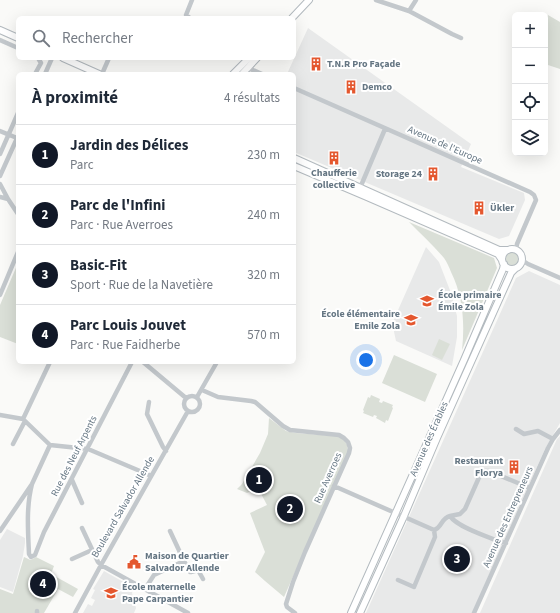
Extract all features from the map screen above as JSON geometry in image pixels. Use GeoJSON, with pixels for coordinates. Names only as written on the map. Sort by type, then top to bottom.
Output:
{"type":"FeatureCollection","features":[{"type":"Feature","properties":{"kind":"main road"},"geometry":{"type":"LineString","coordinates":[[294,16],[307,1]]}},
{"type":"Feature","properties":{"kind":"main road"},"geometry":{"type":"LineString","coordinates":[[0,30],[16,37]]}},
{"type":"Feature","properties":{"kind":"main road"},"geometry":{"type":"LineString","coordinates":[[68,60],[95,72]]}},
{"type":"Feature","properties":{"kind":"main road"},"geometry":{"type":"LineString","coordinates":[[235,72],[247,60]]}},
{"type":"Feature","properties":{"kind":"main road"},"geometry":{"type":"LineString","coordinates":[[244,72],[255,60]]}},
{"type":"Feature","properties":{"kind":"main road"},"geometry":{"type":"LineString","coordinates":[[296,159],[499,250],[516,250],[520,254],[522,260],[520,265],[515,269],[509,268],[498,254],[296,167]]}},
{"type":"Feature","properties":{"kind":"main road"},"geometry":{"type":"LineString","coordinates":[[503,262],[504,254],[508,250]]}},
{"type":"Feature","properties":{"kind":"main road","name":"Avenue des Érables"},"geometry":{"type":"LineString","coordinates":[[351,613],[504,270],[503,262]]}},
{"type":"Feature","properties":{"kind":"main road","name":"Avenue des Érables"},"geometry":{"type":"LineString","coordinates":[[360,613],[511,272],[515,269]]}},
{"type":"Feature","properties":{"kind":"street"},"geometry":{"type":"LineString","coordinates":[[187,16],[186,15],[192,0]]}},
{"type":"Feature","properties":{"kind":"street"},"geometry":{"type":"LineString","coordinates":[[376,0],[409,11],[461,38]]}},
{"type":"Feature","properties":{"kind":"street"},"geometry":{"type":"LineString","coordinates":[[409,11],[416,0]]}},
{"type":"Feature","properties":{"kind":"street"},"geometry":{"type":"LineString","coordinates":[[0,40],[16,47]]}},
{"type":"Feature","properties":{"kind":"street"},"geometry":{"type":"LineString","coordinates":[[36,72],[41,63],[39,60]]}},
{"type":"Feature","properties":{"kind":"street"},"geometry":{"type":"LineString","coordinates":[[46,72],[51,60]]}},
{"type":"Feature","properties":{"kind":"street"},"geometry":{"type":"LineString","coordinates":[[101,72],[108,60]]}},
{"type":"Feature","properties":{"kind":"street"},"geometry":{"type":"LineString","coordinates":[[248,68],[257,72]]}},
{"type":"Feature","properties":{"kind":"street","name":"Avenue de l'Europe"},"geometry":{"type":"LineString","coordinates":[[296,89],[530,192],[534,195],[536,200],[516,244],[516,250]]}},
{"type":"Feature","properties":{"kind":"street"},"geometry":{"type":"LineString","coordinates":[[0,154],[16,117]]}},
{"type":"Feature","properties":{"kind":"street"},"geometry":{"type":"LineString","coordinates":[[360,188],[385,129]]}},
{"type":"Feature","properties":{"kind":"street"},"geometry":{"type":"LineString","coordinates":[[0,131],[16,137]]}},
{"type":"Feature","properties":{"kind":"street"},"geometry":{"type":"LineString","coordinates":[[0,176],[16,139]]}},
{"type":"Feature","properties":{"kind":"street"},"geometry":{"type":"LineString","coordinates":[[0,184],[16,211]]}},
{"type":"Feature","properties":{"kind":"street"},"geometry":{"type":"LineString","coordinates":[[0,197],[8,199]]}},
{"type":"Feature","properties":{"kind":"street"},"geometry":{"type":"LineString","coordinates":[[0,295],[16,257]]}},
{"type":"Feature","properties":{"kind":"street"},"geometry":{"type":"LineString","coordinates":[[522,260],[560,278]]}},
{"type":"Feature","properties":{"kind":"street"},"geometry":{"type":"LineString","coordinates":[[13,444],[49,364]]}},
{"type":"Feature","properties":{"kind":"street","name":"Rue des Neuf Arpents"},"geometry":{"type":"LineString","coordinates":[[32,484],[29,496],[28,511],[29,554],[31,557],[34,555],[44,532],[131,364]]}},
{"type":"Feature","properties":{"kind":"street"},"geometry":{"type":"LineString","coordinates":[[145,364],[186,398]]}},
{"type":"Feature","properties":{"kind":"street"},"geometry":{"type":"LineString","coordinates":[[197,397],[217,364]]}},
{"type":"Feature","properties":{"kind":"street","name":"Rue Averroes"},"geometry":{"type":"LineString","coordinates":[[202,390],[218,397],[255,402],[283,426],[290,430],[339,435],[348,442],[350,448],[349,453],[305,552],[286,604],[287,607],[295,613]]}},
{"type":"Feature","properties":{"kind":"street"},"geometry":{"type":"LineString","coordinates":[[192,395],[197,397],[200,401],[199,409],[194,412],[188,411],[184,405],[186,398],[192,395]]}},
{"type":"Feature","properties":{"kind":"street"},"geometry":{"type":"LineString","coordinates":[[149,402],[147,414],[166,451]]}},
{"type":"Feature","properties":{"kind":"street","name":"Boulevard Salvador Allende"},"geometry":{"type":"LineString","coordinates":[[75,613],[150,476],[188,411]]}},
{"type":"Feature","properties":{"kind":"street"},"geometry":{"type":"LineString","coordinates":[[0,415],[24,420],[50,445],[88,449],[150,476]]}},
{"type":"Feature","properties":{"kind":"street"},"geometry":{"type":"LineString","coordinates":[[516,429],[524,434],[538,432],[553,439]]}},
{"type":"Feature","properties":{"kind":"street","name":"Avenue des Entrepreneurs"},"geometry":{"type":"LineString","coordinates":[[474,613],[553,439],[560,430]]}},
{"type":"Feature","properties":{"kind":"street"},"geometry":{"type":"LineString","coordinates":[[0,531],[32,484],[50,445]]}},
{"type":"Feature","properties":{"kind":"street"},"geometry":{"type":"LineString","coordinates":[[334,486],[434,530],[440,528],[444,519],[460,514],[465,509],[481,473],[484,471],[489,471],[530,488]]}},
{"type":"Feature","properties":{"kind":"street"},"geometry":{"type":"LineString","coordinates":[[72,480],[82,503]]}},
{"type":"Feature","properties":{"kind":"street"},"geometry":{"type":"LineString","coordinates":[[450,516],[453,520],[463,526],[506,543]]}},
{"type":"Feature","properties":{"kind":"street"},"geometry":{"type":"LineString","coordinates":[[82,528],[98,562],[188,613]]}},
{"type":"Feature","properties":{"kind":"street"},"geometry":{"type":"LineString","coordinates":[[398,580],[414,587],[435,537],[434,530]]}},
{"type":"Feature","properties":{"kind":"street"},"geometry":{"type":"LineString","coordinates":[[170,531],[190,572],[198,570],[203,579]]}},
{"type":"Feature","properties":{"kind":"street"},"geometry":{"type":"LineString","coordinates":[[72,559],[92,550]]}},
{"type":"Feature","properties":{"kind":"street"},"geometry":{"type":"LineString","coordinates":[[145,589],[154,575],[184,561]]}},
{"type":"Feature","properties":{"kind":"shaded area"},"geometry":{"type":"Polygon","coordinates":[[[548,15],[560,22],[560,69],[548,65],[548,15]]]}},
{"type":"Feature","properties":{"kind":"shaded area"},"geometry":{"type":"Polygon","coordinates":[[[308,28],[471,144],[461,167],[524,193],[525,200],[509,236],[499,239],[296,153],[296,72],[288,72],[293,60],[296,60],[296,54],[308,28]]]}},
{"type":"Feature","properties":{"kind":"shaded area"},"geometry":{"type":"Polygon","coordinates":[[[409,222],[494,258],[497,268],[462,350],[463,320],[461,300],[455,281],[444,258],[409,222]]]}},
{"type":"Feature","properties":{"kind":"shaded area","name":"École primaire Émile Zola"},"geometry":{"type":"Polygon","coordinates":[[[426,247],[439,262],[451,293],[457,316],[457,337],[452,366],[396,341],[393,327],[391,326],[426,247]]]}},
{"type":"Feature","properties":{"kind":"shaded area"},"geometry":{"type":"Polygon","coordinates":[[[512,252],[517,254],[519,259],[517,264],[512,266],[507,264],[505,259],[507,254],[512,252]]]}},
{"type":"Feature","properties":{"kind":"shaded area"},"geometry":{"type":"Polygon","coordinates":[[[16,268],[16,343],[0,337],[0,305],[16,268]]]}},
{"type":"Feature","properties":{"kind":"shaded area"},"geometry":{"type":"Polygon","coordinates":[[[529,271],[560,285],[560,423],[545,449],[472,613],[366,613],[516,278],[529,271]]]}},
{"type":"Feature","properties":{"kind":"shaded area"},"geometry":{"type":"Polygon","coordinates":[[[439,339],[450,344],[442,360],[432,355],[439,339]]]}},
{"type":"Feature","properties":{"kind":"shaded area"},"geometry":{"type":"Polygon","coordinates":[[[394,355],[437,374],[425,402],[382,383],[394,355]]]}},
{"type":"Feature","properties":{"kind":"shaded area"},"geometry":{"type":"Polygon","coordinates":[[[371,395],[380,399],[379,402],[382,403],[383,401],[393,405],[388,421],[386,420],[385,423],[376,418],[377,416],[374,415],[373,417],[363,413],[368,397],[370,398],[371,395]]]}},
{"type":"Feature","properties":{"kind":"shaded area"},"geometry":{"type":"Polygon","coordinates":[[[269,418],[286,431],[338,437],[345,441],[348,449],[284,597],[255,572],[265,552],[250,513],[267,505],[258,488],[247,493],[237,489],[242,484],[260,453],[268,434],[269,418]]]}},
{"type":"Feature","properties":{"kind":"shaded area"},"geometry":{"type":"Polygon","coordinates":[[[560,436],[560,613],[480,613],[557,439],[560,436]]]}},
{"type":"Feature","properties":{"kind":"shaded area"},"geometry":{"type":"Polygon","coordinates":[[[7,529],[25,538],[23,556],[13,592],[0,587],[0,540],[7,529]]]}},
{"type":"Feature","properties":{"kind":"shaded area"},"geometry":{"type":"Polygon","coordinates":[[[24,557],[31,560],[36,557],[54,566],[51,574],[78,589],[73,597],[58,589],[44,613],[0,613],[0,589],[13,594],[24,557]]]}},
{"type":"Feature","properties":{"kind":"shaded area"},"geometry":{"type":"Polygon","coordinates":[[[104,571],[134,588],[132,593],[136,608],[134,613],[83,613],[88,604],[92,606],[95,600],[91,598],[95,590],[93,589],[104,571]]]}},
{"type":"Feature","properties":{"kind":"place","name":"T.N.R Pro Façade"},"geometry":{"type":"Point","coordinates":[316,64]}},
{"type":"Feature","properties":{"kind":"place","name":"Demco"},"geometry":{"type":"Point","coordinates":[351,87]}},
{"type":"Feature","properties":{"kind":"place","name":"Chaufferie collective"},"geometry":{"type":"Point","coordinates":[334,158]}},
{"type":"Feature","properties":{"kind":"place","name":"Storage 24"},"geometry":{"type":"Point","coordinates":[433,174]}},
{"type":"Feature","properties":{"kind":"place","name":"Ükler"},"geometry":{"type":"Point","coordinates":[479,208]}},
{"type":"Feature","properties":{"kind":"place","name":"École primaire Émile Zola"},"geometry":{"type":"Point","coordinates":[427,301]}},
{"type":"Feature","properties":{"kind":"place","name":"École élémentaire Emile Zola"},"geometry":{"type":"Point","coordinates":[411,320]}},
{"type":"Feature","properties":{"kind":"place","name":"Restaurant Florya"},"geometry":{"type":"Point","coordinates":[514,467]}},
{"type":"Feature","properties":{"kind":"place","name":"Jardin des Délices"},"geometry":{"type":"Point","coordinates":[259,480]}},
{"type":"Feature","properties":{"kind":"place","name":"Parc de l'Infini"},"geometry":{"type":"Point","coordinates":[290,509]}},
{"type":"Feature","properties":{"kind":"place","name":"Basic-Fit"},"geometry":{"type":"Point","coordinates":[457,559]}},
{"type":"Feature","properties":{"kind":"place","name":"Maison de Quartier Salvador Allende"},"geometry":{"type":"Point","coordinates":[134,562]}},
{"type":"Feature","properties":{"kind":"place","name":"Parc Louis Jouvet"},"geometry":{"type":"Point","coordinates":[43,584]}},
{"type":"Feature","properties":{"kind":"place","name":"École maternelle Pape Carpantier"},"geometry":{"type":"Point","coordinates":[111,593]}}]}
